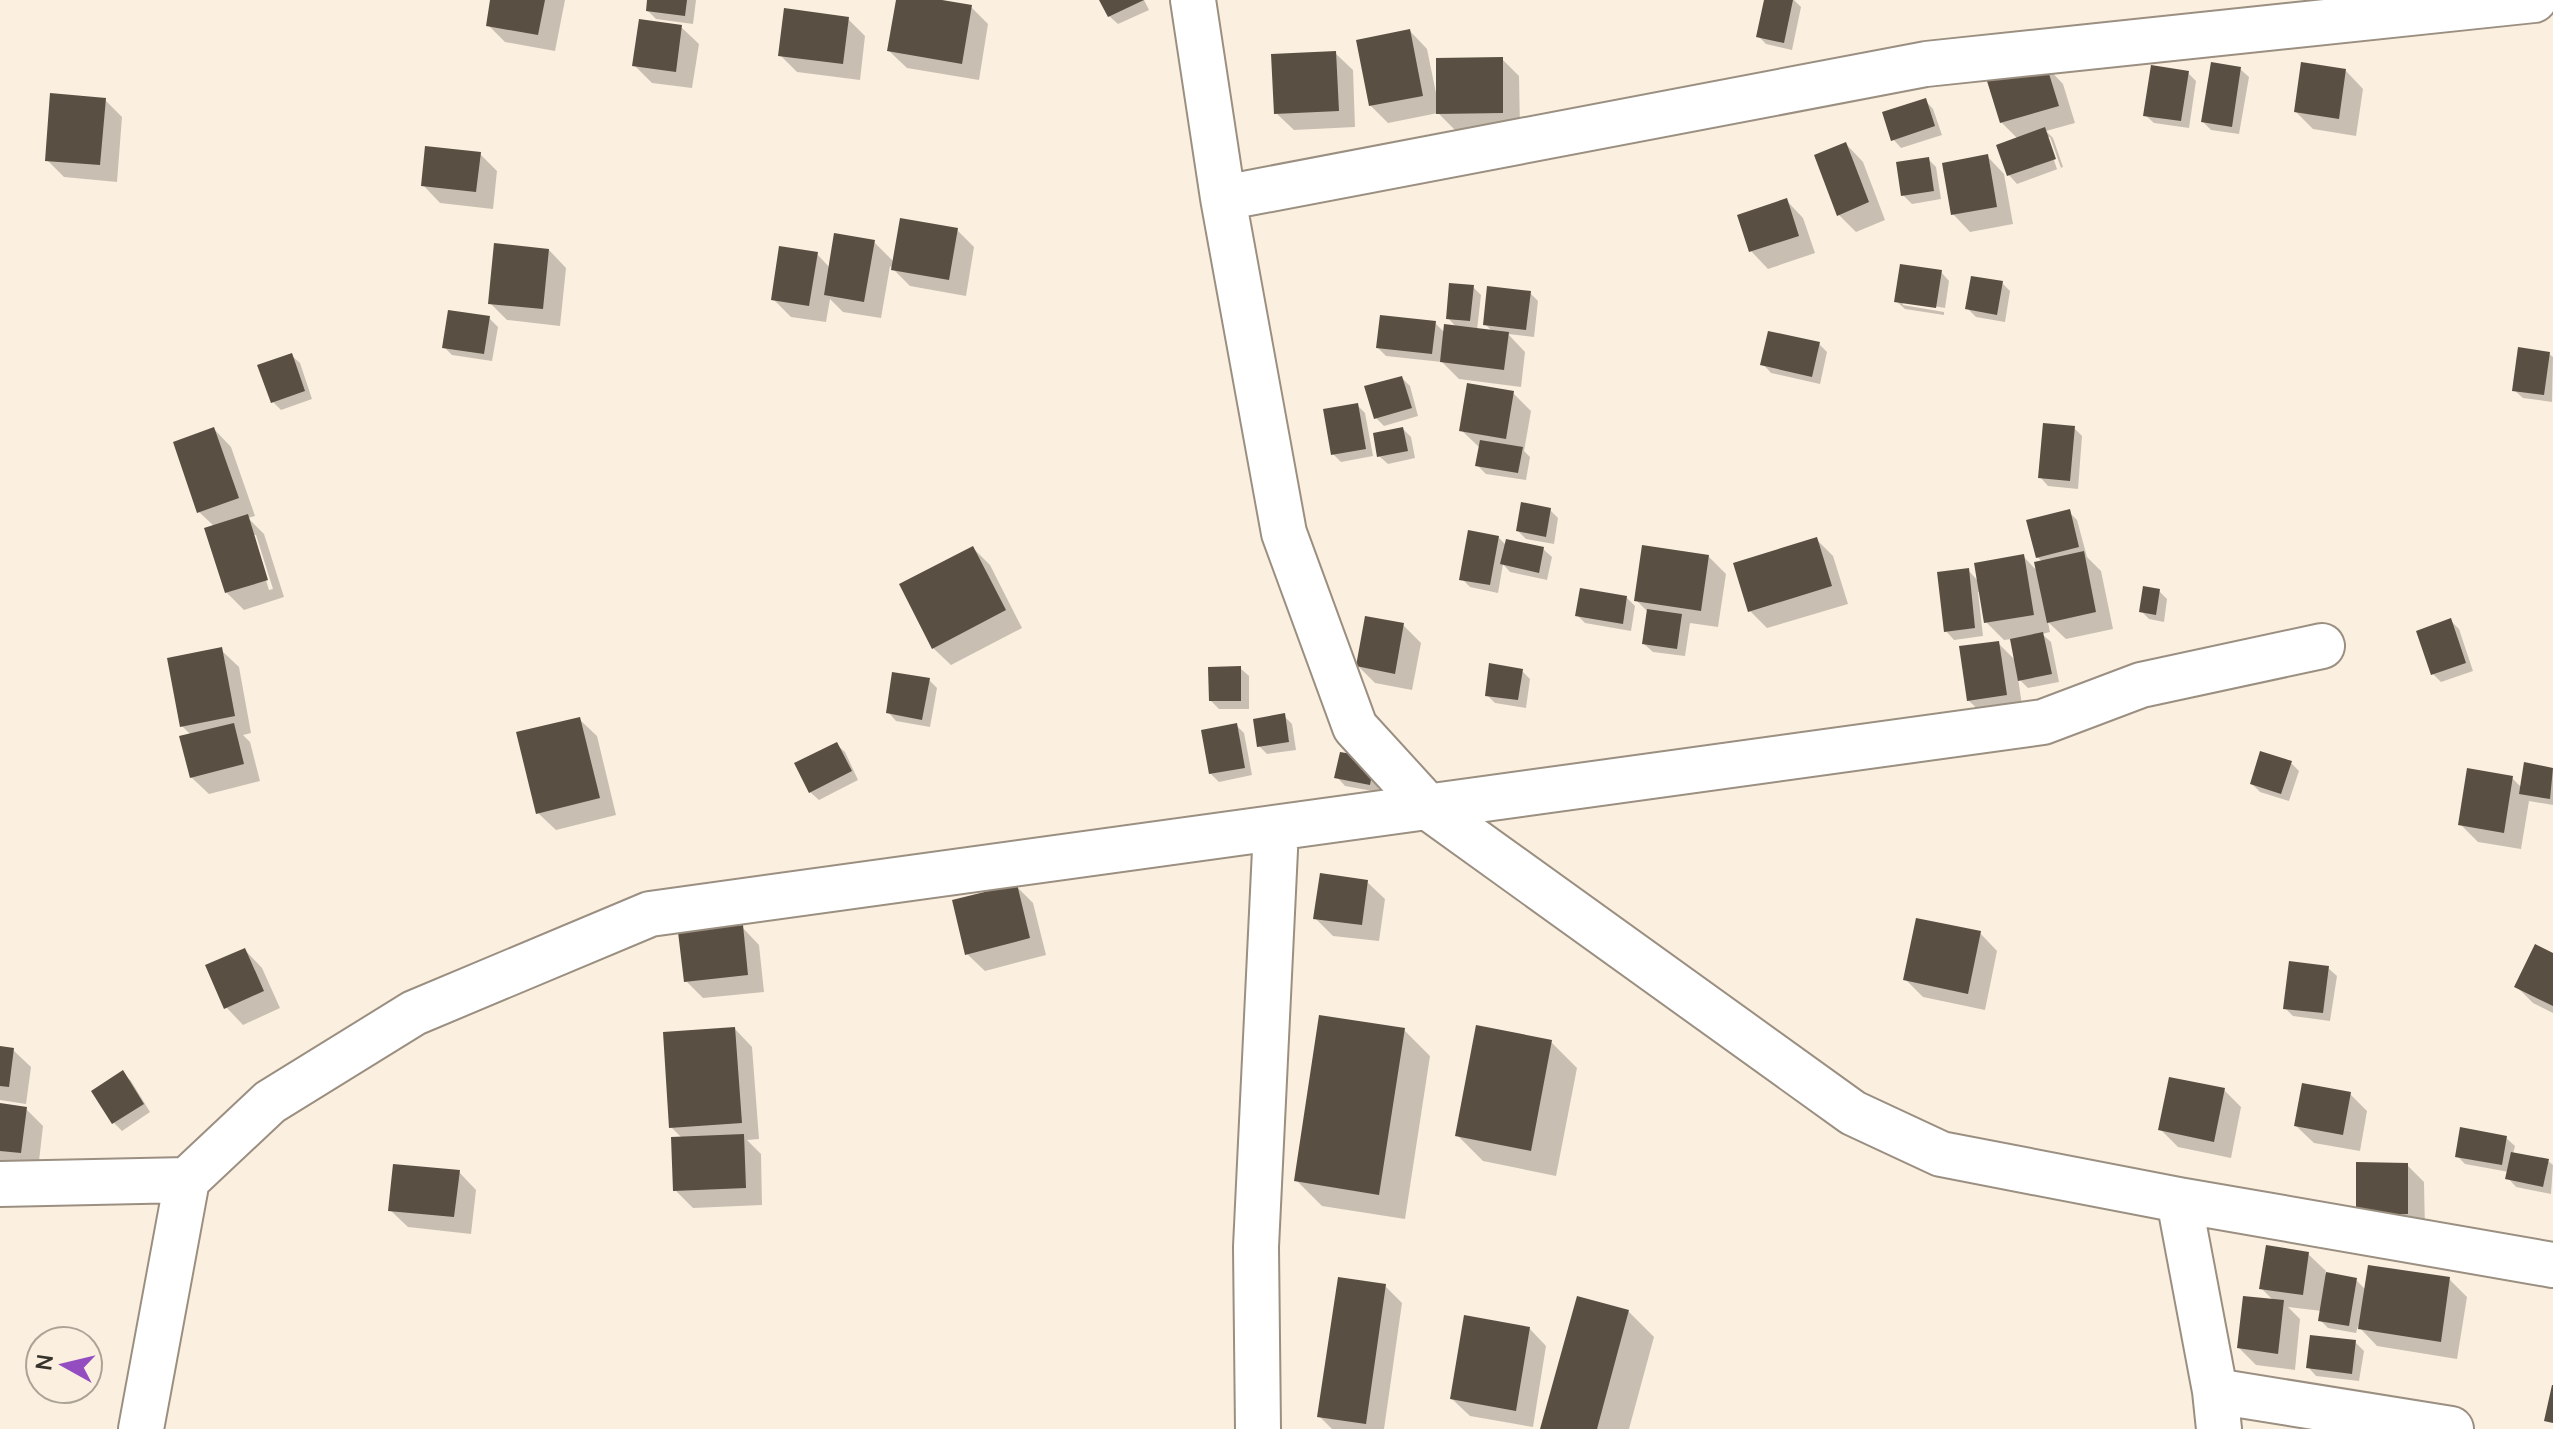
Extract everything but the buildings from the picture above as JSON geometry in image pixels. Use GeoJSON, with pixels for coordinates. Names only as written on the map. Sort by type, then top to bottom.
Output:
{"type":"FeatureCollection","features":[{"type":"Feature","properties":{"kind":"street"},"geometry":{"type":"LineString","coordinates":[[1193,0],[1223,198],[1284,533],[1355,727],[1429,808],[1853,1113],[1941,1154],[2179,1200],[2553,1265]]}},
{"type":"Feature","properties":{"kind":"street"},"geometry":{"type":"LineString","coordinates":[[1223,198],[1926,64],[2534,0]]}},
{"type":"Feature","properties":{"kind":"street"},"geometry":{"type":"LineString","coordinates":[[141,1429],[187,1180],[270,1102],[414,1013],[650,914],[2043,722],[2141,685],[2322,646]]}},
{"type":"Feature","properties":{"kind":"street"},"geometry":{"type":"LineString","coordinates":[[1258,1429],[1256,1247],[1276,829]]}},
{"type":"Feature","properties":{"kind":"street"},"geometry":{"type":"LineString","coordinates":[[0,1184],[187,1180]]}},
{"type":"Feature","properties":{"kind":"street"},"geometry":{"type":"LineString","coordinates":[[2179,1200],[2217,1410],[2451,1429]]}}]}
